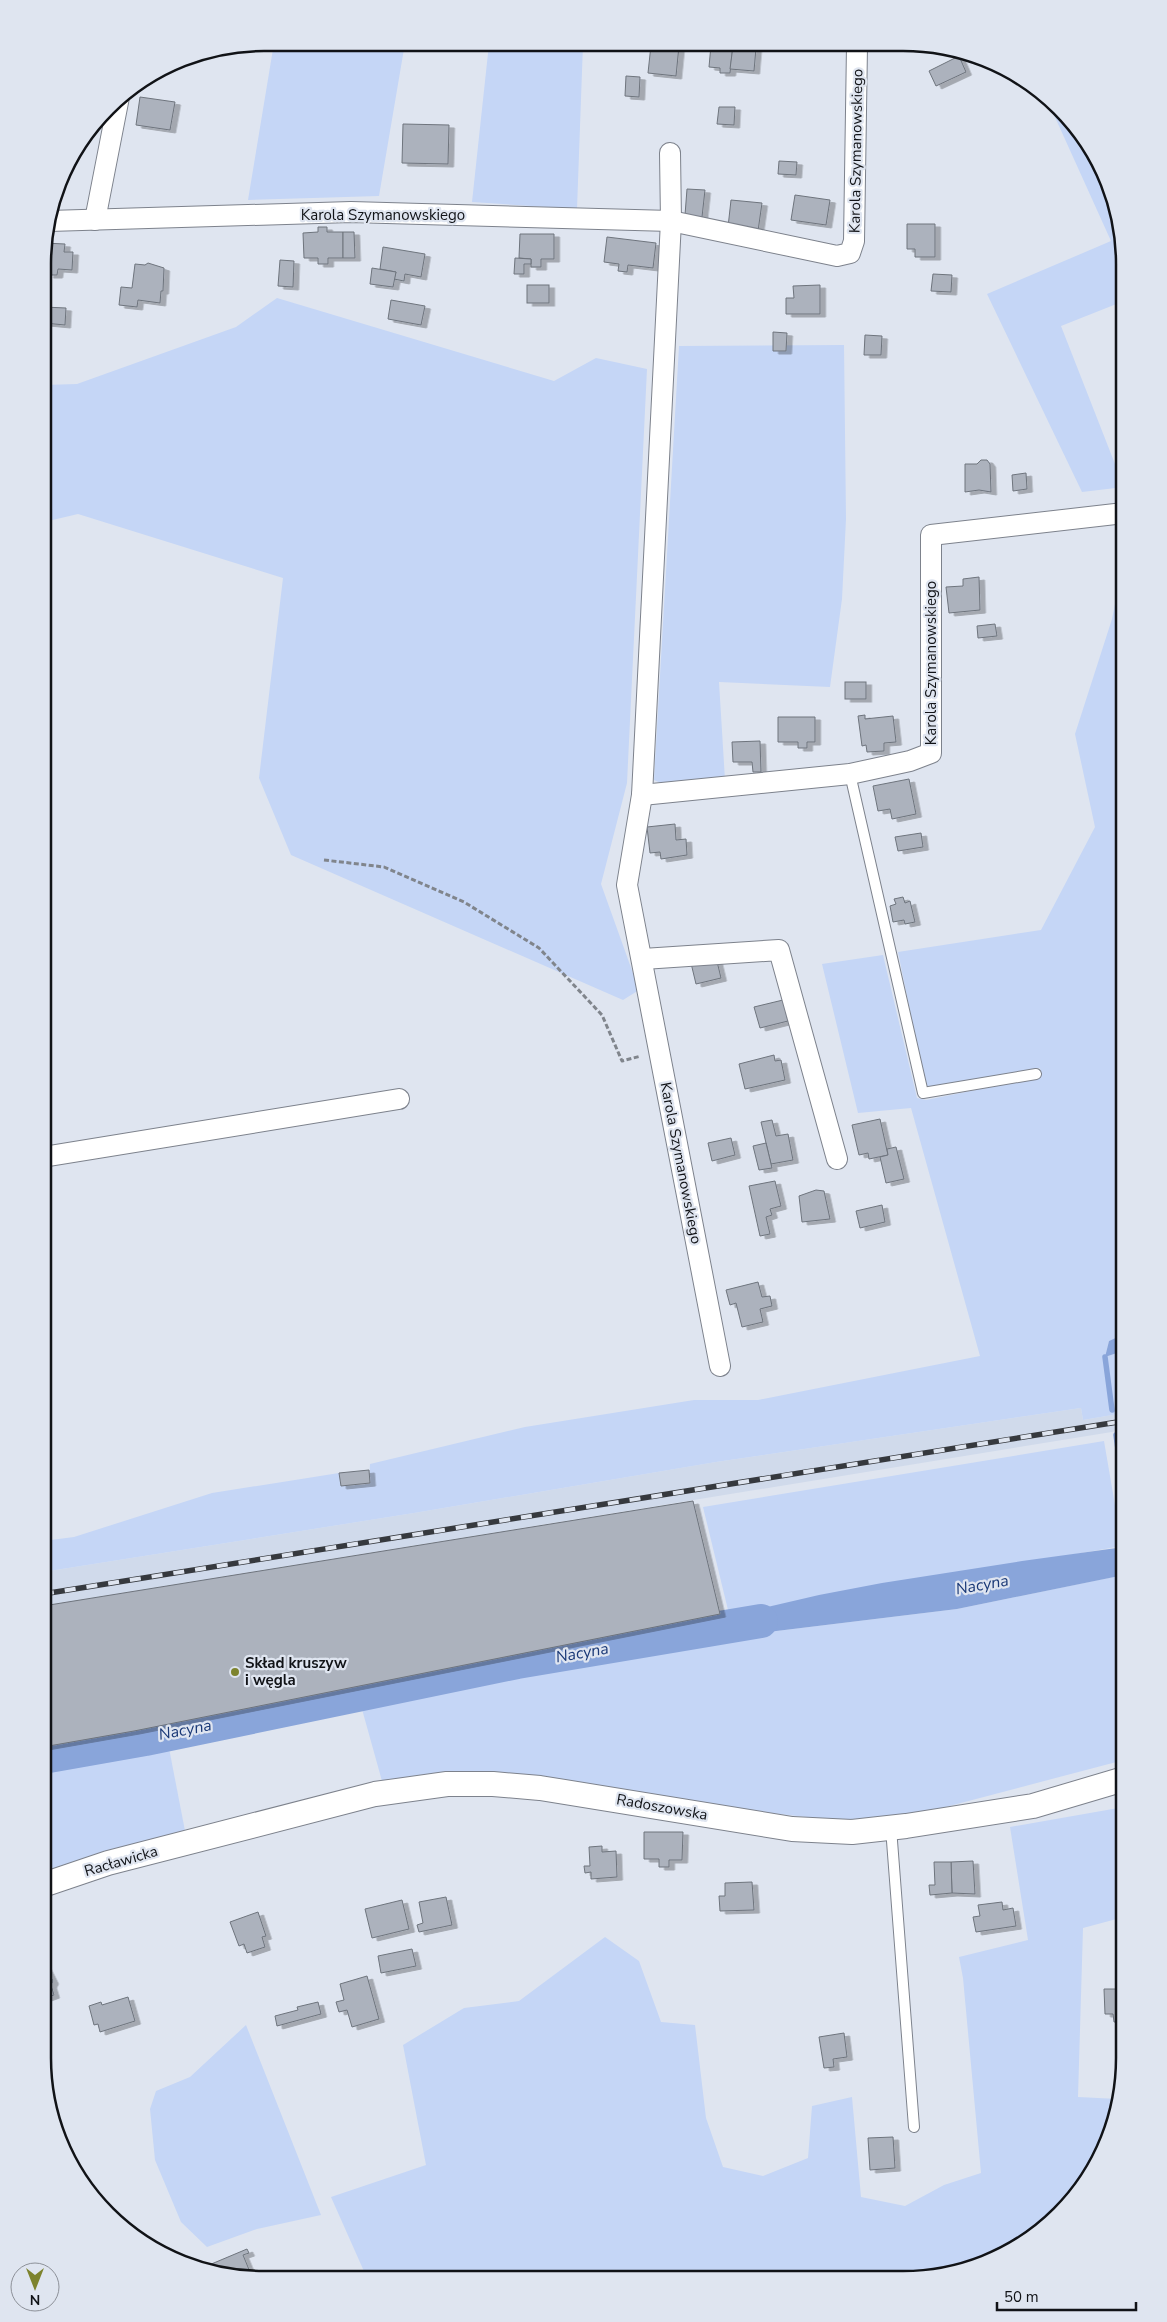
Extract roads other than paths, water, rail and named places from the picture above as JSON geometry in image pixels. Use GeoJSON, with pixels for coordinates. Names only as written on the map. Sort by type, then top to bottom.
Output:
{"type":"FeatureCollection","features":[{"type":"Feature","properties":{"kind":"street","name":"Karola Szymanowskiego"},"geometry":{"type":"LineString","coordinates":[[56,221],[351,212],[672,221],[837,256],[850,253],[854,241],[857,51]]}},
{"type":"Feature","properties":{"kind":"street"},"geometry":{"type":"LineString","coordinates":[[96,220],[116,112]]}},
{"type":"Feature","properties":{"kind":"street","name":"Karola Szymanowskiego"},"geometry":{"type":"LineString","coordinates":[[670,153],[672,221],[642,794],[628,885],[720,1366]]}},
{"type":"Feature","properties":{"kind":"street","name":"Karola Szymanowskiego"},"geometry":{"type":"LineString","coordinates":[[642,794],[850,774],[910,761],[931,753],[931,535],[1116,514]]}},
{"type":"Feature","properties":{"kind":"street"},"geometry":{"type":"LineString","coordinates":[[643,959],[779,950],[837,1159]]}},
{"type":"Feature","properties":{"kind":"street"},"geometry":{"type":"LineString","coordinates":[[51,1156],[399,1099]]}},
{"type":"Feature","properties":{"kind":"street","name":"Radoszowska"},"geometry":{"type":"LineString","coordinates":[[201,1838],[375,1794],[447,1784],[476,1783],[572,1792],[792,1829],[852,1832],[891,1828],[1033,1806],[1116,1781]]}},
{"type":"Feature","properties":{"kind":"street","name":"Racławicka"},"geometry":{"type":"LineString","coordinates":[[51,1883],[108,1863],[201,1838]]}},
{"type":"Feature","properties":{"kind":"lane"},"geometry":{"type":"LineString","coordinates":[[850,774],[923,1093],[1036,1074]]}},
{"type":"Feature","properties":{"kind":"lane"},"geometry":{"type":"LineString","coordinates":[[891,1828],[914,2127]]}},
{"type":"Feature","properties":{"kind":"water"},"geometry":{"type":"Polygon","coordinates":[[[1116,1338],[1116,1353],[1105,1357],[1109,1341],[1116,1338]]]}},
{"type":"Feature","properties":{"kind":"water"},"geometry":{"type":"Polygon","coordinates":[[[1116,1548],[1116,1577],[957,1609],[719,1638],[716,1619],[819,1595],[882,1583],[1116,1548]]]}},
{"type":"Feature","properties":{"kind":"waterway"},"geometry":{"type":"LineString","coordinates":[[1105,1357],[1112,1410]]}},
{"type":"Feature","properties":{"kind":"waterway","name":"Nacyna"},"geometry":{"type":"LineString","coordinates":[[51,1756],[145,1739],[517,1662],[761,1621]]}},
{"type":"Feature","properties":{"kind":"railway"},"geometry":{"type":"LineString","coordinates":[[51,1593],[1116,1422]]}},
{"type":"Feature","properties":{"kind":"place","name":"Skład kruszyw i węgla"},"geometry":{"type":"Point","coordinates":[235,1672]}}]}
